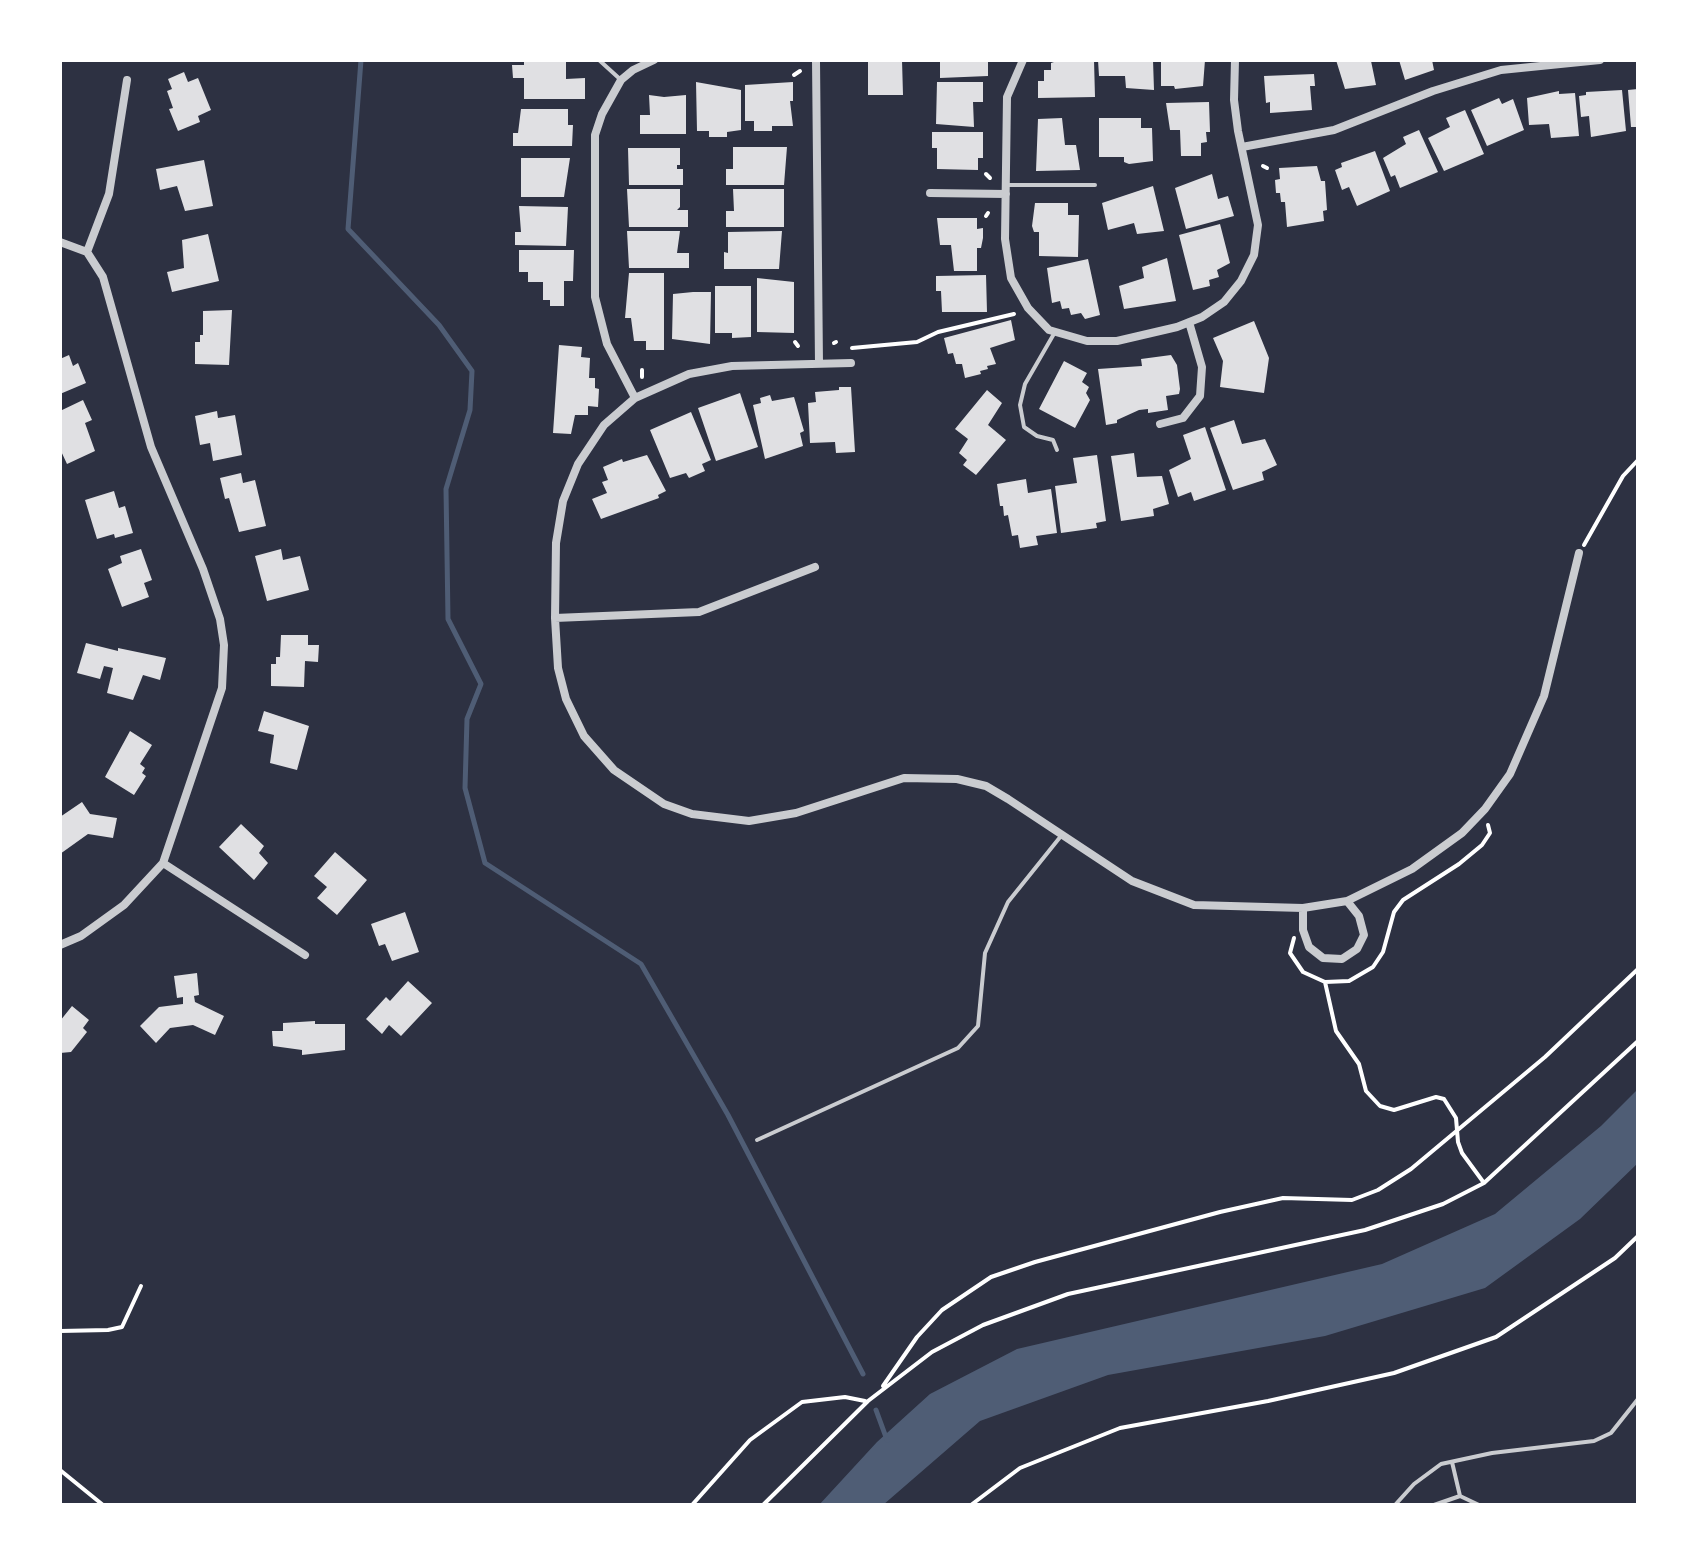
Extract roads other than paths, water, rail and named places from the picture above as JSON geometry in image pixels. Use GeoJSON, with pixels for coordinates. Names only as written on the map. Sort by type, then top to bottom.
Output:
{"type":"FeatureCollection","features":[{"type":"Feature","properties":{"kind":"street"},"geometry":{"type":"LineString","coordinates":[[635,398],[607,344],[596,298],[595,135],[621,80],[654,60]]}},
{"type":"Feature","properties":{"kind":"street"},"geometry":{"type":"LineString","coordinates":[[816,60],[818,364]]}},
{"type":"Feature","properties":{"kind":"street"},"geometry":{"type":"LineString","coordinates":[[1023,60],[1007,97],[1005,240],[1011,278],[1028,308],[1052,331],[1088,341],[1117,340],[1189,322],[1224,302],[1241,281],[1254,255],[1258,225],[1234,100],[1236,60]]}},
{"type":"Feature","properties":{"kind":"street"},"geometry":{"type":"LineString","coordinates":[[1242,147],[1334,130],[1501,70],[1600,60]]}},
{"type":"Feature","properties":{"kind":"street"},"geometry":{"type":"LineString","coordinates":[[87,252],[108,194],[127,80]]}},
{"type":"Feature","properties":{"kind":"street"},"geometry":{"type":"LineString","coordinates":[[930,193],[1006,189]]}},
{"type":"Feature","properties":{"kind":"street"},"geometry":{"type":"LineString","coordinates":[[60,242],[87,252],[103,277],[151,446],[203,568],[224,644],[222,688],[164,863],[124,905],[81,936],[60,944]]}},
{"type":"Feature","properties":{"kind":"street"},"geometry":{"type":"LineString","coordinates":[[1160,424],[1183,418],[1200,396],[1202,368],[1189,322]]}},
{"type":"Feature","properties":{"kind":"street"},"geometry":{"type":"LineString","coordinates":[[851,363],[732,366],[688,374],[635,398],[604,425],[578,464],[563,501],[556,542],[558,668],[566,699],[584,736],[614,770],[664,804],[692,814],[749,822],[796,812],[904,778],[957,779],[986,786],[1132,881],[1194,904],[1303,908],[1347,901],[1412,869],[1462,833],[1510,774],[1544,696],[1579,553]]}},
{"type":"Feature","properties":{"kind":"street"},"geometry":{"type":"LineString","coordinates":[[556,618],[698,612],[815,566]]}},
{"type":"Feature","properties":{"kind":"street"},"geometry":{"type":"LineString","coordinates":[[164,863],[305,955]]}},
{"type":"Feature","properties":{"kind":"street"},"geometry":{"type":"LineString","coordinates":[[1303,908],[1308,947],[1324,958],[1342,959],[1357,949],[1364,935],[1360,916],[1347,901]]}},
{"type":"Feature","properties":{"kind":"lane"},"geometry":{"type":"LineString","coordinates":[[599,60],[621,80]]}},
{"type":"Feature","properties":{"kind":"lane"},"geometry":{"type":"LineString","coordinates":[[1006,189],[1096,186]]}},
{"type":"Feature","properties":{"kind":"lane"},"geometry":{"type":"LineString","coordinates":[[1052,331],[1025,384],[1020,405],[1024,426],[1037,436],[1053,440],[1058,450]]}},
{"type":"Feature","properties":{"kind":"lane"},"geometry":{"type":"LineString","coordinates":[[757,1140],[958,1048],[978,1026],[986,954],[1008,902],[1062,836]]}},
{"type":"Feature","properties":{"kind":"lane"},"geometry":{"type":"LineString","coordinates":[[1396,1505],[1414,1484],[1440,1464],[1452,1460],[1594,1440],[1610,1434],[1638,1399]]}},
{"type":"Feature","properties":{"kind":"lane"},"geometry":{"type":"LineString","coordinates":[[1452,1460],[1460,1496]]}},
{"type":"Feature","properties":{"kind":"lane"},"geometry":{"type":"LineString","coordinates":[[1434,1505],[1460,1496],[1479,1505]]}},
{"type":"Feature","properties":{"kind":"water"},"geometry":{"type":"Polygon","coordinates":[[[1638,1089],[1638,1163],[1580,1219],[1485,1288],[1325,1336],[1108,1375],[980,1421],[883,1505],[819,1505],[877,1442],[930,1394],[1017,1349],[1382,1264],[1495,1214],[1601,1126],[1638,1089]]]}},
{"type":"Feature","properties":{"kind":"waterway"},"geometry":{"type":"LineString","coordinates":[[361,60],[348,229],[439,325],[472,371],[470,410],[446,489],[448,619],[481,684],[467,719],[465,788],[485,863],[641,964],[728,1115],[863,1374]]}},
{"type":"Feature","properties":{"kind":"waterway"},"geometry":{"type":"LineString","coordinates":[[876,1410],[887,1440]]}}]}
